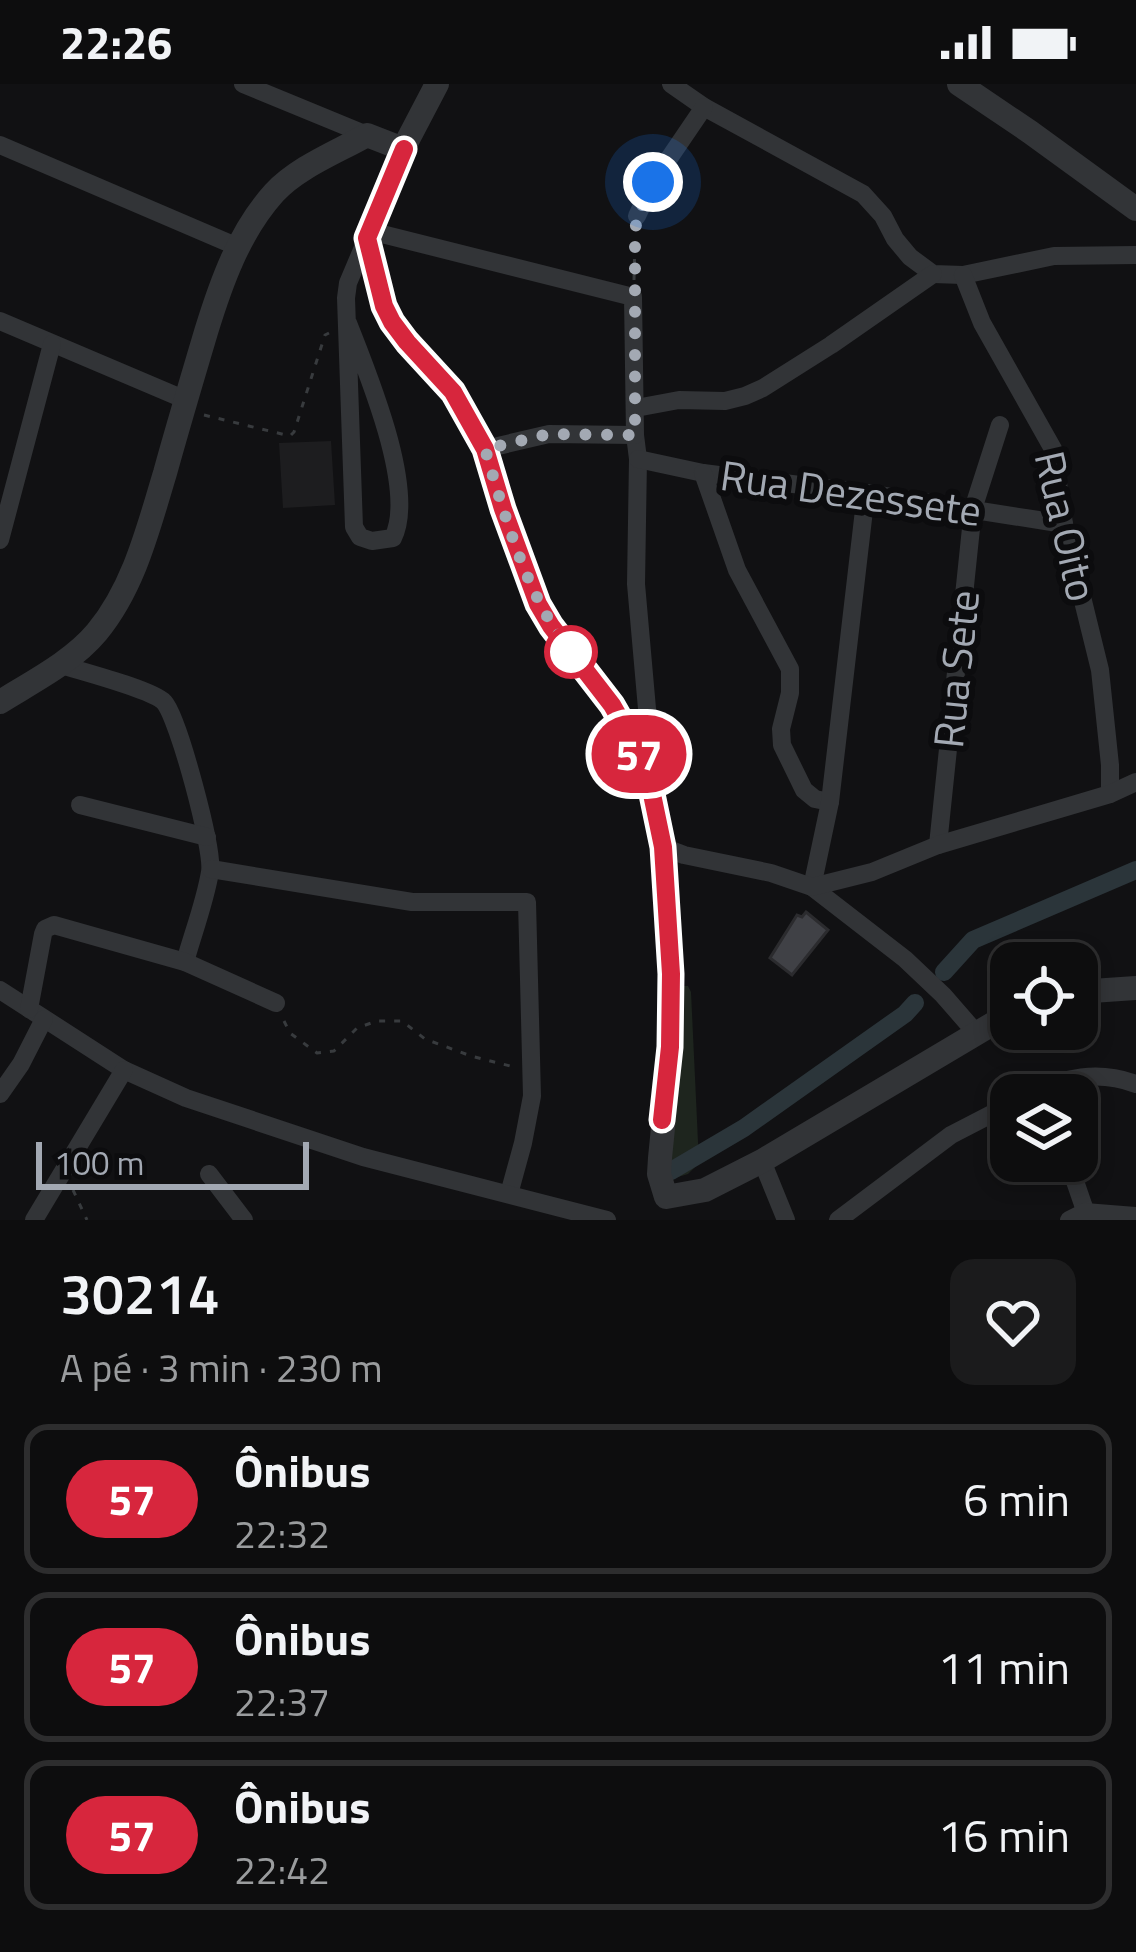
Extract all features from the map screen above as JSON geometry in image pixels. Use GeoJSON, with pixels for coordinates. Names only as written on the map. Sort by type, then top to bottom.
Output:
{"type":"FeatureCollection","features":[{"type":"Feature","properties":{"kind":"street"},"geometry":{"type":"LineString","coordinates":[[243,84],[404,149]]}},
{"type":"Feature","properties":{"kind":"street"},"geometry":{"type":"LineString","coordinates":[[348,323],[384,418],[400,496],[397,530],[384,541],[360,537],[354,527],[346,298],[404,149],[437,84]]}},
{"type":"Feature","properties":{"kind":"street"},"geometry":{"type":"LineString","coordinates":[[671,84],[863,194],[910,257],[932,274]]}},
{"type":"Feature","properties":{"kind":"street"},"geometry":{"type":"LineString","coordinates":[[959,84],[1136,209]]}},
{"type":"Feature","properties":{"kind":"street"},"geometry":{"type":"LineString","coordinates":[[637,216],[653,182],[704,107]]}},
{"type":"Feature","properties":{"kind":"street"},"geometry":{"type":"LineString","coordinates":[[0,702],[93,638],[113,610],[143,548],[220,289],[262,207],[295,176],[367,135]]}},
{"type":"Feature","properties":{"kind":"street"},"geometry":{"type":"LineString","coordinates":[[0,146],[238,247]]}},
{"type":"Feature","properties":{"kind":"street"},"geometry":{"type":"LineString","coordinates":[[369,234],[633,297],[636,584],[648,775]]}},
{"type":"Feature","properties":{"kind":"street"},"geometry":{"type":"LineString","coordinates":[[369,234],[384,306],[392,322],[453,392],[485,449],[538,604],[612,705],[648,775],[663,847],[670,958],[661,1209],[762,1161],[990,1026]]}},
{"type":"Feature","properties":{"kind":"street"},"geometry":{"type":"LineString","coordinates":[[636,408],[679,400],[725,400],[764,388],[932,274],[963,274],[1054,256],[1136,255]]}},
{"type":"Feature","properties":{"kind":"street","name":"Rua Oito"},"geometry":{"type":"LineString","coordinates":[[963,274],[982,323],[1053,449],[1064,524],[1100,670],[1110,794]]}},
{"type":"Feature","properties":{"kind":"street"},"geometry":{"type":"LineString","coordinates":[[0,321],[186,400]]}},
{"type":"Feature","properties":{"kind":"street"},"geometry":{"type":"LineString","coordinates":[[0,541],[52,344]]}},
{"type":"Feature","properties":{"kind":"street","name":"Rua Sete"},"geometry":{"type":"LineString","coordinates":[[938,845],[973,509],[1000,425]]}},
{"type":"Feature","properties":{"kind":"street"},"geometry":{"type":"LineString","coordinates":[[485,449],[549,434],[635,435]]}},
{"type":"Feature","properties":{"kind":"street","name":"Rua Dezessete"},"geometry":{"type":"LineString","coordinates":[[638,458],[703,473],[1064,524]]}},
{"type":"Feature","properties":{"kind":"street"},"geometry":{"type":"LineString","coordinates":[[703,473],[737,570],[790,669],[782,745],[808,795],[830,802]]}},
{"type":"Feature","properties":{"kind":"street"},"geometry":{"type":"LineString","coordinates":[[812,887],[830,802],[866,493]]}},
{"type":"Feature","properties":{"kind":"street"},"geometry":{"type":"LineString","coordinates":[[58,664],[165,703],[197,795],[211,855],[185,962]]}},
{"type":"Feature","properties":{"kind":"street"},"geometry":{"type":"LineString","coordinates":[[812,887],[872,872],[938,845],[1136,782]]}},
{"type":"Feature","properties":{"kind":"street"},"geometry":{"type":"LineString","coordinates":[[80,805],[207,837]]}},
{"type":"Feature","properties":{"kind":"street"},"geometry":{"type":"LineString","coordinates":[[663,847],[812,887],[905,959],[977,1034]]}},
{"type":"Feature","properties":{"kind":"street"},"geometry":{"type":"LineString","coordinates":[[211,869],[412,902],[527,902],[532,1096],[509,1194]]}},
{"type":"Feature","properties":{"kind":"street"},"geometry":{"type":"LineString","coordinates":[[0,1094],[20,1064],[36,1014],[43,934],[54,925],[185,962],[276,1003]]}},
{"type":"Feature","properties":{"kind":"street"},"geometry":{"type":"LineString","coordinates":[[1098,991],[1136,988]]}},
{"type":"Feature","properties":{"kind":"street"},"geometry":{"type":"LineString","coordinates":[[0,990],[124,1070],[186,1098],[363,1157],[607,1220]]}},
{"type":"Feature","properties":{"kind":"street"},"geometry":{"type":"LineString","coordinates":[[34,1220],[124,1070]]}},
{"type":"Feature","properties":{"kind":"street"},"geometry":{"type":"LineString","coordinates":[[1098,1075],[1136,1084]]}},
{"type":"Feature","properties":{"kind":"street"},"geometry":{"type":"LineString","coordinates":[[838,1220],[951,1135],[990,1115]]}},
{"type":"Feature","properties":{"kind":"street"},"geometry":{"type":"LineString","coordinates":[[762,1161],[786,1220]]}},
{"type":"Feature","properties":{"kind":"street"},"geometry":{"type":"LineString","coordinates":[[208,1174],[244,1220]]}},
{"type":"Feature","properties":{"kind":"street"},"geometry":{"type":"LineString","coordinates":[[1073,1182],[1081,1218],[1136,1216]]}},
{"type":"Feature","properties":{"kind":"path"},"geometry":{"type":"LineString","coordinates":[[633,297],[637,216]]}},
{"type":"Feature","properties":{"kind":"path"},"geometry":{"type":"LineString","coordinates":[[186,400],[195,413],[290,436],[325,335],[348,323]]}},
{"type":"Feature","properties":{"kind":"path"},"geometry":{"type":"LineString","coordinates":[[276,1003],[290,1033],[317,1053],[334,1051],[357,1028],[402,1022],[425,1039],[532,1071]]}},
{"type":"Feature","properties":{"kind":"path"},"geometry":{"type":"LineString","coordinates":[[64,1172],[87,1220]]}},
{"type":"Feature","properties":{"kind":"shaded area"},"geometry":{"type":"Polygon","coordinates":[[[331,441],[335,505],[283,508],[279,443],[331,441]]]}},
{"type":"Feature","properties":{"kind":"shaded area"},"geometry":{"type":"Polygon","coordinates":[[[681,986],[688,986],[691,992],[699,1163],[678,1177],[667,1170],[681,986]]]}},
{"type":"Feature","properties":{"kind":"building"},"geometry":{"type":"Polygon","coordinates":[[[806,912],[828,930],[792,975],[770,958],[797,915],[806,912]]]}},
{"type":"Feature","properties":{"kind":"waterway"},"geometry":{"type":"LineString","coordinates":[[944,972],[973,940],[1136,870]]}},
{"type":"Feature","properties":{"kind":"waterway"},"geometry":{"type":"LineString","coordinates":[[671,1171],[744,1128],[915,1003]]}},
{"type":"Feature","properties":{"kind":"bus line","name":"57"},"geometry":{"type":"LineString","coordinates":[[404,149],[367,238],[384,306],[407,342],[453,392],[485,449],[538,604],[612,705],[648,775],[663,847],[671,974],[662,1120]]}},
{"type":"Feature","properties":{"kind":"route"},"geometry":{"type":"LineString","coordinates":[[571,652],[538,604],[485,449],[549,434],[635,435],[635,233],[637,216],[653,182]]}}]}
